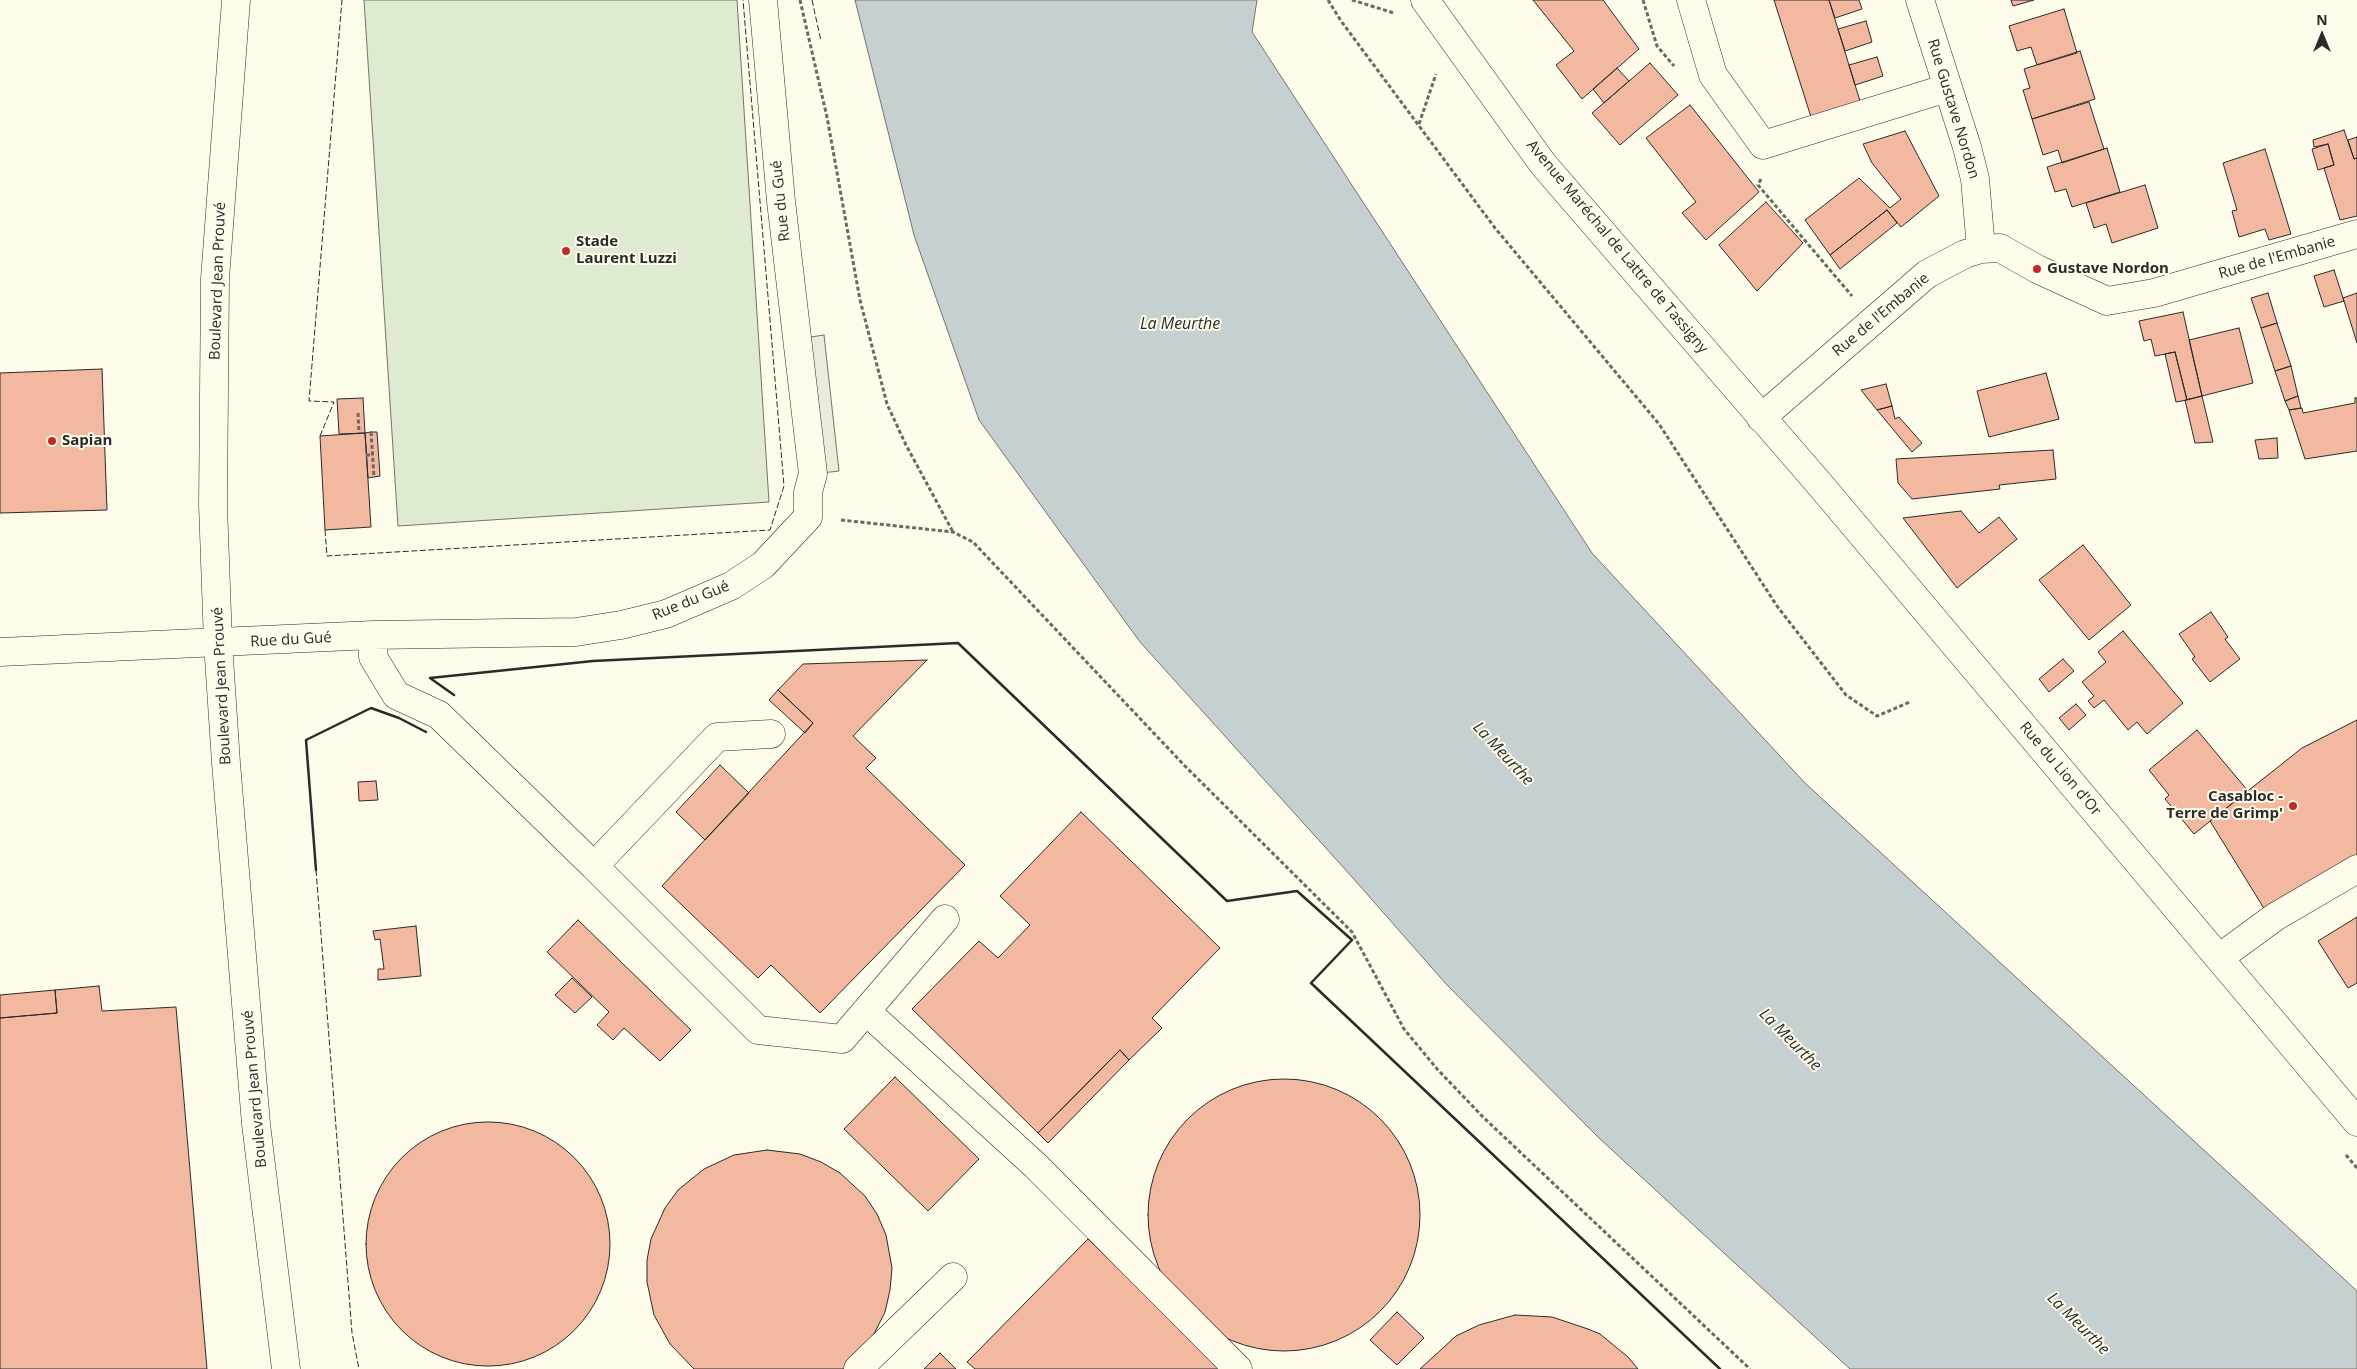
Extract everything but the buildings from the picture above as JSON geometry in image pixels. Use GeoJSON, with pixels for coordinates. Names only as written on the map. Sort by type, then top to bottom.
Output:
{"type":"FeatureCollection","features":[{"type":"Feature","properties":{"kind":"street","name":"Boulevard Jean Prouvé"},"geometry":{"type":"LineString","coordinates":[[236,0],[215,280],[213,505],[218,643],[256,1124],[286,1369]]}},
{"type":"Feature","properties":{"kind":"street","name":"Rue du Gué"},"geometry":{"type":"LineString","coordinates":[[0,652],[372,635],[576,632],[620,625],[666,614],[731,586],[763,565],[808,517],[808,492],[813,474],[781,201],[763,0]]}},
{"type":"Feature","properties":{"kind":"street","name":"Avenue Maréchal de Lattre de Tassigny"},"geometry":{"type":"LineString","coordinates":[[1425,0],[1543,164],[1761,418]]}},
{"type":"Feature","properties":{"kind":"street"},"geometry":{"type":"LineString","coordinates":[[1691,0],[1713,75],[1763,145],[1947,88]]}},
{"type":"Feature","properties":{"kind":"street","name":"Rue Gustave Nordon"},"geometry":{"type":"LineString","coordinates":[[1920,0],[1967,147],[1975,179],[1981,249]]}},
{"type":"Feature","properties":{"kind":"street","name":"Rue de l'Embanie"},"geometry":{"type":"LineString","coordinates":[[1761,418],[1927,274],[1965,254],[1981,249],[2000,248],[2037,269],[2106,301],[2154,293],[2357,234]]}},
{"type":"Feature","properties":{"kind":"street","name":"Rue du Lion d'Or"},"geometry":{"type":"LineString","coordinates":[[1761,418],[1822,486],[2357,1122]]}},
{"type":"Feature","properties":{"kind":"street"},"geometry":{"type":"LineString","coordinates":[[372,635],[373,657],[396,695],[438,715],[594,866],[758,1030],[842,1038],[945,919]]}},
{"type":"Feature","properties":{"kind":"street"},"geometry":{"type":"LineString","coordinates":[[594,866],[717,737],[772,734]]}},
{"type":"Feature","properties":{"kind":"street"},"geometry":{"type":"LineString","coordinates":[[2219,958],[2275,917],[2357,869]]}},
{"type":"Feature","properties":{"kind":"street"},"geometry":{"type":"LineString","coordinates":[[866,1011],[1036,1166],[1238,1369]]}},
{"type":"Feature","properties":{"kind":"street"},"geometry":{"type":"LineString","coordinates":[[858,1369],[954,1277]]}},
{"type":"Feature","properties":{"kind":"path"},"geometry":{"type":"LineString","coordinates":[[800,0],[827,117],[860,300],[887,404],[906,445],[954,532]]}},
{"type":"Feature","properties":{"kind":"path"},"geometry":{"type":"LineString","coordinates":[[1328,0],[1341,21],[1495,228],[1659,424],[1776,606],[1846,695],[1878,716],[1910,702]]}},
{"type":"Feature","properties":{"kind":"path"},"geometry":{"type":"LineString","coordinates":[[1418,125],[1450,34]]}},
{"type":"Feature","properties":{"kind":"path"},"geometry":{"type":"LineString","coordinates":[[1764,172],[1758,185],[1872,320]]}},
{"type":"Feature","properties":{"kind":"path"},"geometry":{"type":"LineString","coordinates":[[358,414],[359,433]]}},
{"type":"Feature","properties":{"kind":"path"},"geometry":{"type":"LineString","coordinates":[[371,432],[374,477]]}},
{"type":"Feature","properties":{"kind":"path"},"geometry":{"type":"LineString","coordinates":[[366,455],[372,455]]}},
{"type":"Feature","properties":{"kind":"path"},"geometry":{"type":"LineString","coordinates":[[808,517],[954,532],[973,542],[1184,765],[1352,932],[1404,1029],[1438,1070],[1483,1117],[1750,1369]]}},
{"type":"Feature","properties":{"kind":"green space","name":"Stade Laurent Luzzi"},"geometry":{"type":"Polygon","coordinates":[[[364,0],[737,0],[769,502],[398,526],[364,0]]]}},
{"type":"Feature","properties":{"kind":"shaded area"},"geometry":{"type":"Polygon","coordinates":[[[824,335],[839,471],[813,474],[797,339],[824,335]]]}},
{"type":"Feature","properties":{"kind":"water","name":"La Meurthe"},"geometry":{"type":"Polygon","coordinates":[[[855,0],[1257,0],[1252,32],[1592,553],[1805,783],[2357,1291],[2357,1369],[1850,1369],[1599,1138],[1447,985],[1140,642],[979,420],[914,235],[855,0]]]}},
{"type":"Feature","properties":{"kind":"fence"},"geometry":{"type":"LineString","coordinates":[[320,436],[334,402],[309,401],[342,0]]}},
{"type":"Feature","properties":{"kind":"fence"},"geometry":{"type":"LineString","coordinates":[[325,530],[327,556],[770,530],[784,486],[743,0]]}},
{"type":"Feature","properties":{"kind":"fence"},"geometry":{"type":"LineString","coordinates":[[812,0],[821,41]]}},
{"type":"Feature","properties":{"kind":"fence"},"geometry":{"type":"LineString","coordinates":[[316,870],[352,1333],[359,1369]]}},
{"type":"Feature","properties":{"kind":"wall"},"geometry":{"type":"LineString","coordinates":[[454,695],[430,678],[593,661],[958,643],[1227,901],[1297,891],[1352,940],[1311,983],[1720,1369]]}},
{"type":"Feature","properties":{"kind":"wall"},"geometry":{"type":"LineString","coordinates":[[316,870],[306,740],[371,708],[399,718],[426,732]]}},
{"type":"Feature","properties":{"kind":"place","name":"Stade Laurent Luzzi"},"geometry":{"type":"Point","coordinates":[566,251]}},
{"type":"Feature","properties":{"kind":"place","name":"Gustave Nordon"},"geometry":{"type":"Point","coordinates":[2037,269]}},
{"type":"Feature","properties":{"kind":"place","name":"Sapian"},"geometry":{"type":"Point","coordinates":[52,441]}},
{"type":"Feature","properties":{"kind":"place","name":"Casabloc - Terre de Grimp'"},"geometry":{"type":"Point","coordinates":[2293,806]}}]}
